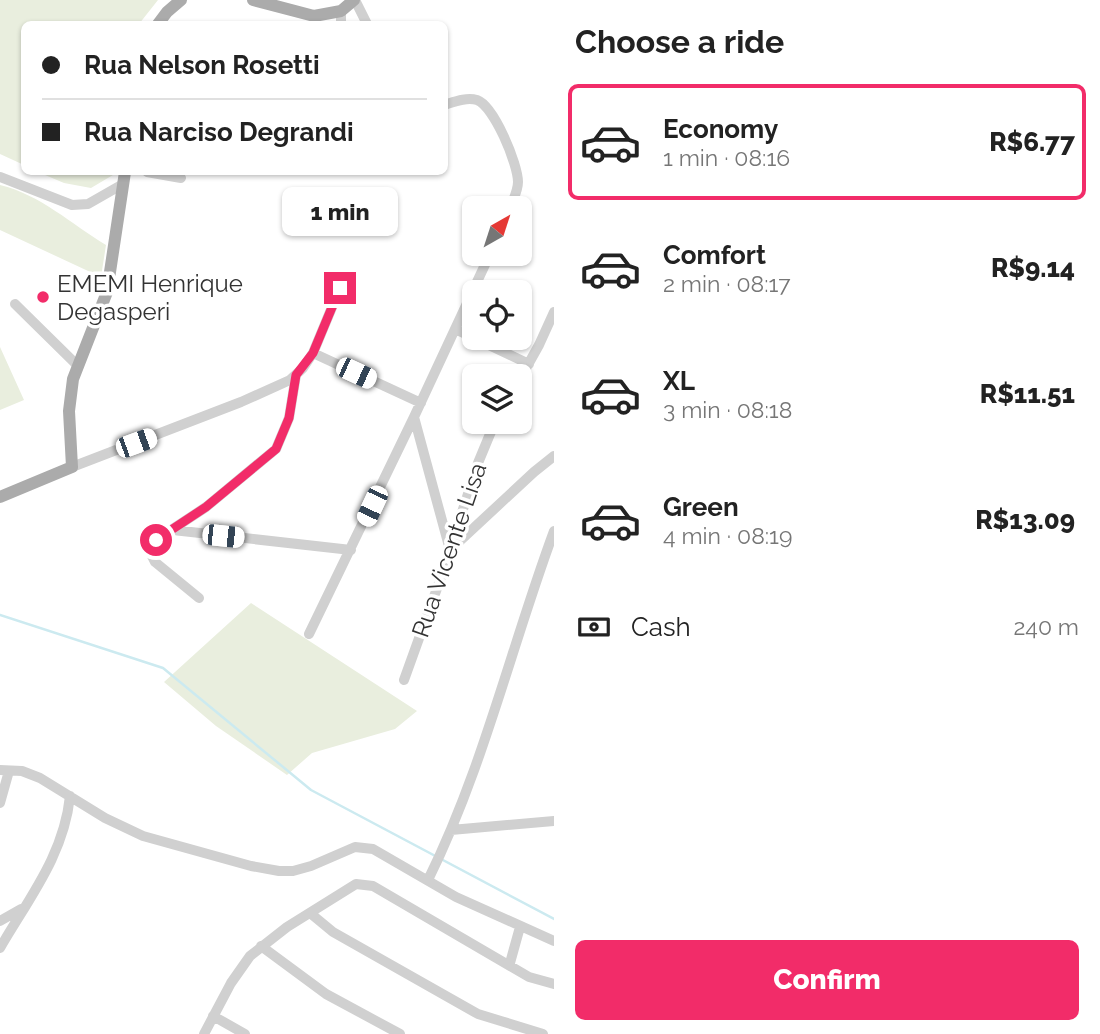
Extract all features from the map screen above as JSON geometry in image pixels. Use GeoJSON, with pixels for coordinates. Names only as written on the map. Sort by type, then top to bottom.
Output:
{"type":"FeatureCollection","features":[{"type":"Feature","properties":{"kind":"main road"},"geometry":{"type":"LineString","coordinates":[[160,21],[181,0]]}},
{"type":"Feature","properties":{"kind":"main road"},"geometry":{"type":"LineString","coordinates":[[253,0],[314,16],[341,18],[354,0]]}},
{"type":"Feature","properties":{"kind":"main road"},"geometry":{"type":"LineString","coordinates":[[0,497],[72,467],[70,393],[107,292],[124,178]]}},
{"type":"Feature","properties":{"kind":"street"},"geometry":{"type":"LineString","coordinates":[[354,0],[365,21]]}},
{"type":"Feature","properties":{"kind":"street"},"geometry":{"type":"LineString","coordinates":[[448,104],[474,99],[484,104],[491,112],[516,170],[515,196]]}},
{"type":"Feature","properties":{"kind":"street"},"geometry":{"type":"LineString","coordinates":[[164,175],[181,178]]}},
{"type":"Feature","properties":{"kind":"street"},"geometry":{"type":"LineString","coordinates":[[0,177],[72,205],[88,204],[124,178]]}},
{"type":"Feature","properties":{"kind":"street"},"geometry":{"type":"LineString","coordinates":[[309,634],[484,266]]}},
{"type":"Feature","properties":{"kind":"street"},"geometry":{"type":"LineString","coordinates":[[72,467],[276,388],[296,375],[313,353],[340,288]]}},
{"type":"Feature","properties":{"kind":"street"},"geometry":{"type":"LineString","coordinates":[[15,304],[78,366]]}},
{"type":"Feature","properties":{"kind":"street"},"geometry":{"type":"LineString","coordinates":[[455,329],[529,364],[554,312]]}},
{"type":"Feature","properties":{"kind":"street"},"geometry":{"type":"LineString","coordinates":[[313,353],[421,403]]}},
{"type":"Feature","properties":{"kind":"street"},"geometry":{"type":"LineString","coordinates":[[199,598],[151,556],[152,546],[156,540],[237,483],[276,449],[289,418],[296,375]]}},
{"type":"Feature","properties":{"kind":"street"},"geometry":{"type":"LineString","coordinates":[[414,417],[450,550],[554,456]]}},
{"type":"Feature","properties":{"kind":"street","name":"Rua Vicente Lisa"},"geometry":{"type":"LineString","coordinates":[[404,680],[490,434]]}},
{"type":"Feature","properties":{"kind":"street"},"geometry":{"type":"LineString","coordinates":[[173,530],[351,550]]}},
{"type":"Feature","properties":{"kind":"street"},"geometry":{"type":"LineString","coordinates":[[428,880],[452,830],[554,531]]}},
{"type":"Feature","properties":{"kind":"street"},"geometry":{"type":"LineString","coordinates":[[0,803],[5,770],[22,771],[40,778],[123,828],[143,836],[251,866],[279,871],[293,871],[311,866],[355,847],[364,846],[520,927],[554,941]]}},
{"type":"Feature","properties":{"kind":"street"},"geometry":{"type":"LineString","coordinates":[[0,948],[56,854],[67,822],[70,796]]}},
{"type":"Feature","properties":{"kind":"street"},"geometry":{"type":"LineString","coordinates":[[452,830],[554,821]]}},
{"type":"Feature","properties":{"kind":"street"},"geometry":{"type":"LineString","coordinates":[[204,1034],[250,956],[286,926],[356,884],[373,886],[529,977],[554,984]]}},
{"type":"Feature","properties":{"kind":"street"},"geometry":{"type":"LineString","coordinates":[[0,920],[23,908]]}},
{"type":"Feature","properties":{"kind":"street"},"geometry":{"type":"LineString","coordinates":[[310,912],[333,932],[478,1014],[543,1034]]}},
{"type":"Feature","properties":{"kind":"street"},"geometry":{"type":"LineString","coordinates":[[510,964],[520,927]]}},
{"type":"Feature","properties":{"kind":"street"},"geometry":{"type":"LineString","coordinates":[[261,946],[326,994],[400,1034]]}},
{"type":"Feature","properties":{"kind":"street"},"geometry":{"type":"LineString","coordinates":[[213,1016],[245,1034]]}},
{"type":"Feature","properties":{"kind":"green space"},"geometry":{"type":"Polygon","coordinates":[[[0,0],[158,0],[141,21],[21,21],[21,164],[0,154],[0,0]]]}},
{"type":"Feature","properties":{"kind":"green space"},"geometry":{"type":"Polygon","coordinates":[[[45,175],[113,175],[91,188],[64,183],[45,175]]]}},
{"type":"Feature","properties":{"kind":"green space"},"geometry":{"type":"Polygon","coordinates":[[[0,185],[42,203],[106,245],[101,277],[0,230],[0,185]]]}},
{"type":"Feature","properties":{"kind":"green space"},"geometry":{"type":"Polygon","coordinates":[[[0,347],[24,400],[0,410],[0,347]]]}},
{"type":"Feature","properties":{"kind":"green space"},"geometry":{"type":"Polygon","coordinates":[[[251,603],[417,711],[395,729],[312,753],[287,775],[216,726],[164,682],[251,603]]]}},
{"type":"Feature","properties":{"kind":"waterway"},"geometry":{"type":"LineString","coordinates":[[0,615],[163,668],[311,790],[554,919]]}},
{"type":"Feature","properties":{"kind":"place","name":"EMEMI Henrique Degasperi"},"geometry":{"type":"Point","coordinates":[43,297]}},
{"type":"Feature","properties":{"kind":"route"},"geometry":{"type":"LineString","coordinates":[[156,540],[193,517],[276,449],[289,418],[296,375],[313,353],[340,288]]}}]}
